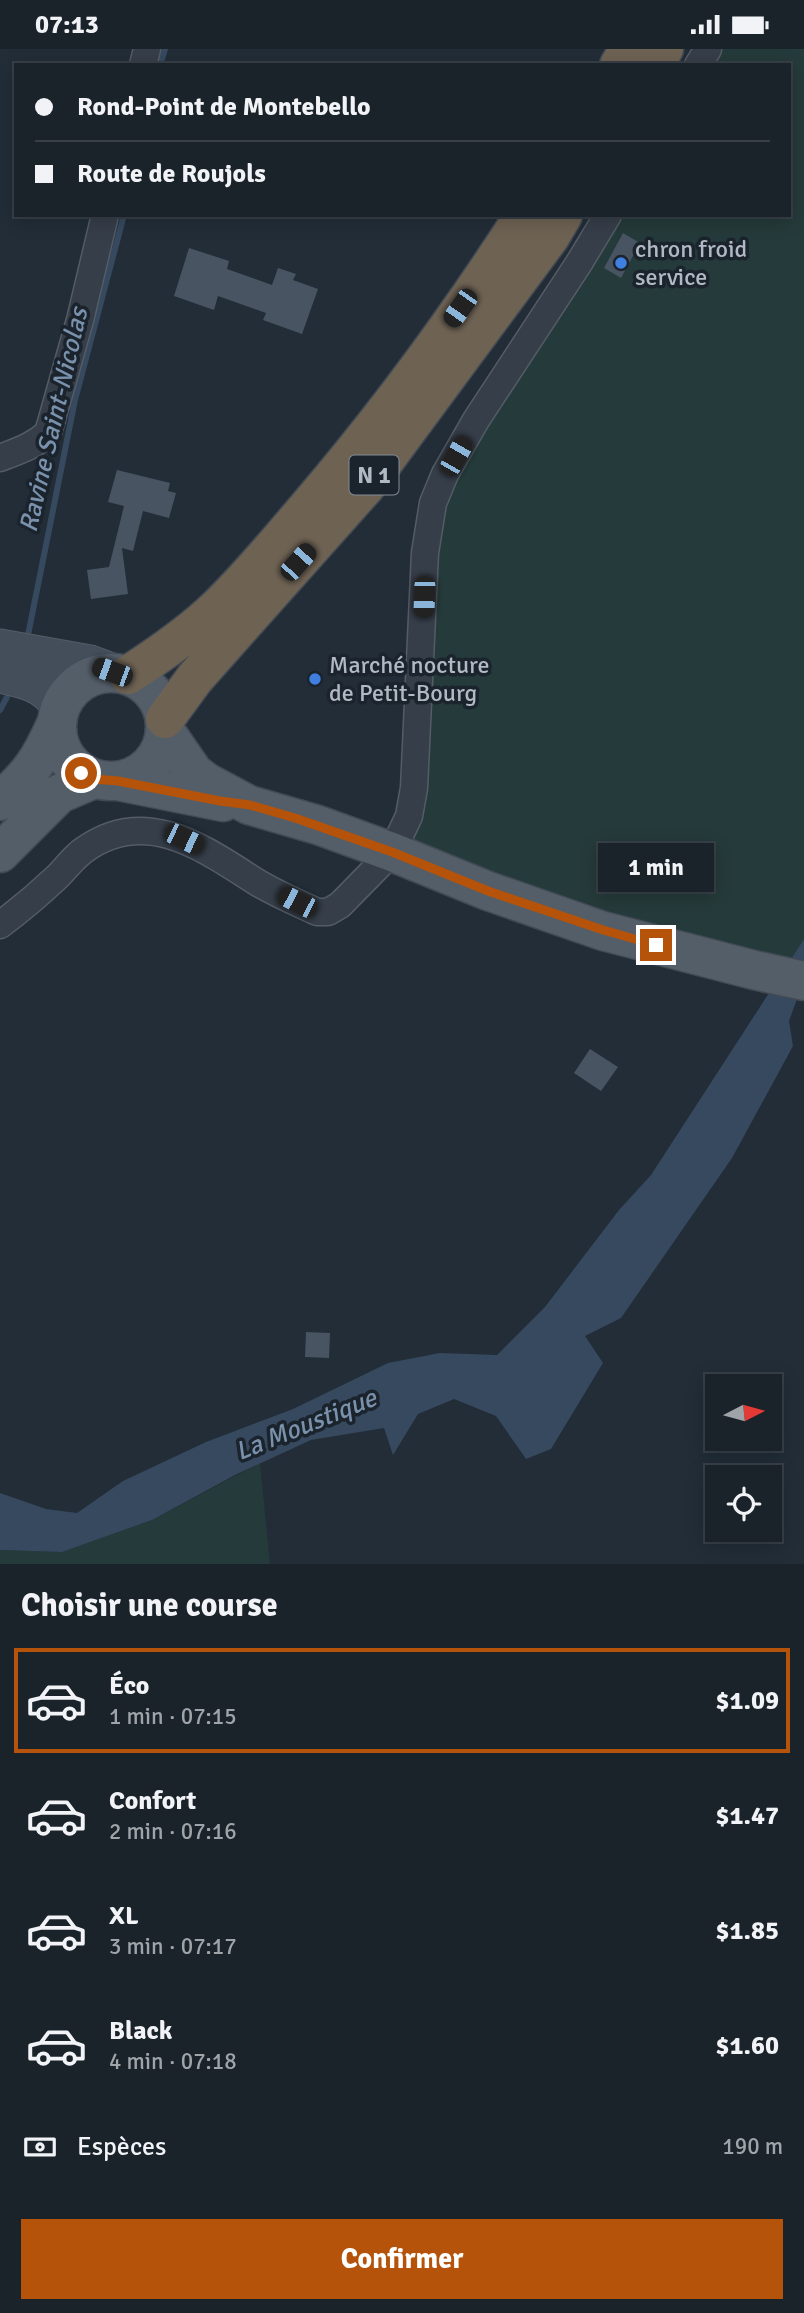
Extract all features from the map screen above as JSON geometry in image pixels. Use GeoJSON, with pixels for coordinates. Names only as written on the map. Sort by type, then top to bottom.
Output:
{"type":"FeatureCollection","features":[{"type":"Feature","properties":{"kind":"highway","name":"N 1"},"geometry":{"type":"LineString","coordinates":[[120,673],[175,643],[217,608],[284,534],[403,389],[523,217]]}},
{"type":"Feature","properties":{"kind":"highway","name":"N 1"},"geometry":{"type":"LineString","coordinates":[[165,725],[195,677],[366,486],[550,237],[562,217]]}},
{"type":"Feature","properties":{"kind":"main road"},"geometry":{"type":"LineString","coordinates":[[0,648],[90,664],[120,673],[149,687],[156,697],[165,725],[194,773],[250,805]]}},
{"type":"Feature","properties":{"kind":"main road","name":"N 1"},"geometry":{"type":"LineString","coordinates":[[0,801],[18,786],[41,758],[68,693],[80,681],[96,674],[120,673]]}},
{"type":"Feature","properties":{"kind":"main road"},"geometry":{"type":"LineString","coordinates":[[0,674],[39,685],[53,695],[58,716],[57,738],[71,764],[81,773],[106,780],[250,805],[318,825],[488,891],[603,930],[804,981]]}},
{"type":"Feature","properties":{"kind":"main road","name":"N 1"},"geometry":{"type":"LineString","coordinates":[[0,853],[59,794],[106,780],[130,778],[150,764],[159,753],[165,725]]}},
{"type":"Feature","properties":{"kind":"street"},"geometry":{"type":"LineString","coordinates":[[0,458],[39,442],[48,433],[80,320],[105,217]]}},
{"type":"Feature","properties":{"kind":"street"},"geometry":{"type":"LineString","coordinates":[[0,925],[82,852],[102,838],[123,832],[156,831],[184,839],[221,857],[257,882],[317,912],[328,912],[340,905],[392,852],[409,816],[414,789],[425,553],[433,503],[476,420],[607,217]]}},
{"type":"Feature","properties":{"kind":"green space"},"geometry":{"type":"Polygon","coordinates":[[[708,49],[804,49],[804,939],[785,968],[392,852],[409,816],[433,503],[607,217],[791,217],[791,63],[699,63],[708,49]]]}},
{"type":"Feature","properties":{"kind":"green space"},"geometry":{"type":"Polygon","coordinates":[[[260,1463],[270,1564],[0,1564],[0,1550],[62,1552],[152,1520],[260,1463]]]}},
{"type":"Feature","properties":{"kind":"water","name":"La Moustique"},"geometry":{"type":"Polygon","coordinates":[[[804,939],[804,989],[789,1021],[793,1046],[732,1158],[621,1318],[585,1336],[603,1363],[551,1449],[526,1459],[496,1416],[454,1399],[418,1414],[393,1455],[384,1428],[311,1440],[237,1474],[152,1520],[62,1552],[0,1550],[0,1493],[46,1509],[77,1513],[123,1481],[206,1442],[293,1409],[388,1363],[440,1353],[497,1355],[545,1307],[619,1210],[651,1175],[804,939]]]}},
{"type":"Feature","properties":{"kind":"building"},"geometry":{"type":"Polygon","coordinates":[[[623,233],[640,243],[621,278],[604,268],[623,233]]]}},
{"type":"Feature","properties":{"kind":"building"},"geometry":{"type":"Polygon","coordinates":[[[189,248],[229,261],[227,269],[272,285],[278,268],[296,274],[293,280],[318,289],[302,334],[263,320],[266,313],[218,296],[214,310],[174,296],[189,248]]]}},
{"type":"Feature","properties":{"kind":"building"},"geometry":{"type":"Polygon","coordinates":[[[117,470],[170,483],[168,491],[176,493],[169,518],[143,511],[133,551],[122,548],[128,594],[91,599],[87,570],[109,567],[124,506],[108,502],[117,470]]]}},
{"type":"Feature","properties":{"kind":"building"},"geometry":{"type":"Polygon","coordinates":[[[590,1049],[618,1067],[601,1091],[574,1073],[590,1049]]]}},
{"type":"Feature","properties":{"kind":"building"},"geometry":{"type":"Polygon","coordinates":[[[306,1332],[330,1333],[329,1358],[305,1357],[306,1332]]]}},
{"type":"Feature","properties":{"kind":"waterway","name":"Ravine Saint-Nicolas"},"geometry":{"type":"LineString","coordinates":[[161,63],[165,49]]}},
{"type":"Feature","properties":{"kind":"waterway","name":"Ravine Saint-Nicolas"},"geometry":{"type":"LineString","coordinates":[[28,635],[75,400],[123,217]]}},
{"type":"Feature","properties":{"kind":"waterway","name":"Ravine Saint-Nicolas"},"geometry":{"type":"LineString","coordinates":[[0,710],[7,697]]}},
{"type":"Feature","properties":{"kind":"place","name":"chron froid service"},"geometry":{"type":"Point","coordinates":[621,263]}},
{"type":"Feature","properties":{"kind":"place","name":"Marché nocture de Petit-Bourg"},"geometry":{"type":"Point","coordinates":[315,679]}},
{"type":"Feature","properties":{"kind":"route"},"geometry":{"type":"LineString","coordinates":[[81,773],[94,779],[250,805],[318,825],[488,891],[580,923],[656,945]]}}]}
